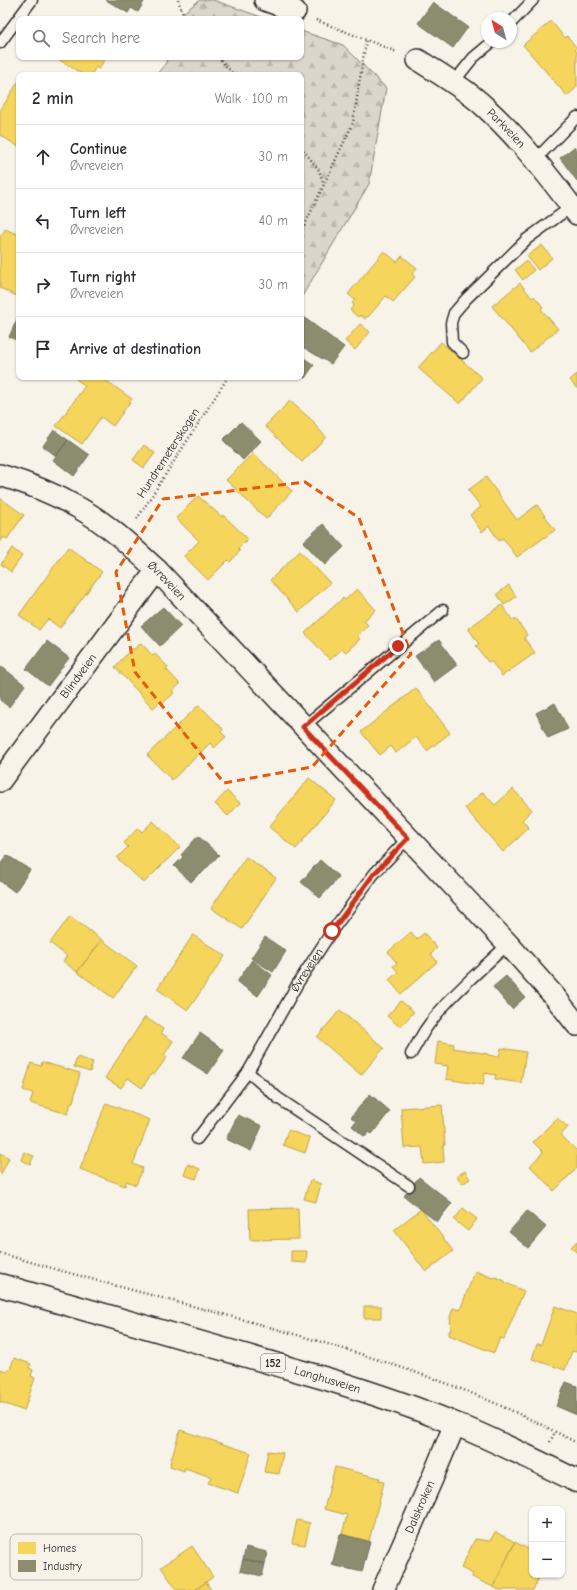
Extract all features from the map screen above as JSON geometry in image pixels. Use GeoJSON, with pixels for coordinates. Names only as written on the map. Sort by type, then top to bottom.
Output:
{"type":"FeatureCollection","features":[{"type":"Feature","properties":{"kind":"main road","name":"Langhusveien"},"geometry":{"type":"LineString","coordinates":[[0,1285],[327,1379],[409,1406],[503,1445],[577,1481]]}},
{"type":"Feature","properties":{"kind":"street"},"geometry":{"type":"LineString","coordinates":[[265,0],[295,11]]}},
{"type":"Feature","properties":{"kind":"street","name":"Parkveien"},"geometry":{"type":"LineString","coordinates":[[418,60],[486,107],[535,160],[574,210]]}},
{"type":"Feature","properties":{"kind":"street","name":"Øvreveien"},"geometry":{"type":"LineString","coordinates":[[0,475],[64,500],[80,508],[124,540],[157,570],[508,944],[555,997],[577,1025]]}},
{"type":"Feature","properties":{"kind":"street","name":"Blindveien"},"geometry":{"type":"LineString","coordinates":[[0,781],[157,570]]}},
{"type":"Feature","properties":{"kind":"street","name":"Dalskroken"},"geometry":{"type":"LineString","coordinates":[[382,1590],[455,1424]]}},
{"type":"Feature","properties":{"kind":"lane"},"geometry":{"type":"LineString","coordinates":[[20,16],[32,0]]}},
{"type":"Feature","properties":{"kind":"lane"},"geometry":{"type":"LineString","coordinates":[[517,17],[534,0]]}},
{"type":"Feature","properties":{"kind":"lane"},"geometry":{"type":"LineString","coordinates":[[0,43],[16,22]]}},
{"type":"Feature","properties":{"kind":"lane"},"geometry":{"type":"LineString","coordinates":[[453,83],[473,58],[485,48]]}},
{"type":"Feature","properties":{"kind":"lane"},"geometry":{"type":"LineString","coordinates":[[535,160],[577,117]]}},
{"type":"Feature","properties":{"kind":"lane"},"geometry":{"type":"LineString","coordinates":[[463,353],[452,342],[451,323],[454,313],[517,248],[574,210]]}},
{"type":"Feature","properties":{"kind":"lane"},"geometry":{"type":"LineString","coordinates":[[303,727],[443,610]]}},
{"type":"Feature","properties":{"kind":"lane","name":"Øvreveien"},"geometry":{"type":"LineString","coordinates":[[197,1139],[248,1072],[298,983],[332,931],[374,874],[408,838]]}},
{"type":"Feature","properties":{"kind":"lane"},"geometry":{"type":"LineString","coordinates":[[411,1054],[433,1020],[458,992],[508,944]]}},
{"type":"Feature","properties":{"kind":"lane"},"geometry":{"type":"LineString","coordinates":[[248,1072],[278,1098],[410,1186]]}},
{"type":"Feature","properties":{"kind":"path"},"geometry":{"type":"LineString","coordinates":[[178,0],[184,16]]}},
{"type":"Feature","properties":{"kind":"path"},"geometry":{"type":"LineString","coordinates":[[295,11],[418,60]]}},
{"type":"Feature","properties":{"kind":"path"},"geometry":{"type":"LineString","coordinates":[[304,226],[323,183],[353,123],[366,40]]}},
{"type":"Feature","properties":{"kind":"path"},"geometry":{"type":"LineString","coordinates":[[221,60],[231,72]]}},
{"type":"Feature","properties":{"kind":"path"},"geometry":{"type":"LineString","coordinates":[[304,151],[319,170],[323,183]]}},
{"type":"Feature","properties":{"kind":"path","name":"Hundremeterskogen"},"geometry":{"type":"LineString","coordinates":[[124,540],[226,380]]}},
{"type":"Feature","properties":{"kind":"path"},"geometry":{"type":"LineString","coordinates":[[0,1252],[376,1359],[424,1375],[466,1392],[577,1443]]}},
{"type":"Feature","properties":{"kind":"highlighted area"},"geometry":{"type":"Polygon","coordinates":[[[305,482],[359,518],[411,654],[312,767],[224,783],[135,672],[116,572],[163,499],[305,482]]]}},
{"type":"Feature","properties":{"kind":"green space"},"geometry":{"type":"Polygon","coordinates":[[[200,0],[213,0],[258,16],[179,16],[200,0]]]}},
{"type":"Feature","properties":{"kind":"green space"},"geometry":{"type":"Polygon","coordinates":[[[304,32],[343,45],[386,88],[369,184],[304,293],[304,72],[158,72],[166,63],[166,60],[304,60],[304,32]]]}},
{"type":"Feature","properties":{"kind":"building: Homes"},"geometry":{"type":"Polygon","coordinates":[[[551,21],[565,38],[567,36],[577,48],[575,50],[577,52],[577,87],[567,96],[523,45],[551,21]]]}},
{"type":"Feature","properties":{"kind":"building: Homes"},"geometry":{"type":"Polygon","coordinates":[[[60,60],[104,60],[99,69],[96,67],[93,72],[79,72],[60,60]]]}},
{"type":"Feature","properties":{"kind":"building: Homes"},"geometry":{"type":"Polygon","coordinates":[[[16,85],[16,145],[0,135],[0,111],[16,85]]]}},
{"type":"Feature","properties":{"kind":"building: Homes"},"geometry":{"type":"Polygon","coordinates":[[[5,229],[16,234],[16,296],[0,288],[0,234],[2,235],[5,229]]]}},
{"type":"Feature","properties":{"kind":"building: Homes"},"geometry":{"type":"Polygon","coordinates":[[[542,245],[552,258],[538,270],[527,256],[542,245]]]}},
{"type":"Feature","properties":{"kind":"building: Homes"},"geometry":{"type":"Polygon","coordinates":[[[384,251],[397,262],[402,256],[417,268],[412,274],[415,277],[393,302],[386,296],[368,317],[367,316],[365,319],[360,315],[358,317],[350,310],[354,305],[352,303],[355,300],[348,294],[384,251]]]}},
{"type":"Feature","properties":{"kind":"building: Homes"},"geometry":{"type":"Polygon","coordinates":[[[526,261],[534,270],[523,280],[515,270],[526,261]]]}},
{"type":"Feature","properties":{"kind":"building: Homes"},"geometry":{"type":"Polygon","coordinates":[[[520,283],[532,298],[534,296],[543,307],[541,309],[558,329],[530,352],[492,306],[520,283]]]}},
{"type":"Feature","properties":{"kind":"building: Homes"},"geometry":{"type":"Polygon","coordinates":[[[360,324],[370,332],[355,350],[345,341],[360,324]]]}},
{"type":"Feature","properties":{"kind":"building: Homes"},"geometry":{"type":"Polygon","coordinates":[[[441,342],[482,378],[460,404],[418,368],[441,342]]]}},
{"type":"Feature","properties":{"kind":"building: Homes"},"geometry":{"type":"Polygon","coordinates":[[[577,374],[577,389],[570,380],[577,374]]]}},
{"type":"Feature","properties":{"kind":"building: Homes"},"geometry":{"type":"Polygon","coordinates":[[[77,380],[105,380],[132,399],[113,426],[101,417],[82,444],[56,426],[85,386],[77,380]]]}},
{"type":"Feature","properties":{"kind":"building: Homes"},"geometry":{"type":"Polygon","coordinates":[[[290,401],[315,423],[314,424],[326,437],[302,462],[265,426],[290,401]]]}},
{"type":"Feature","properties":{"kind":"building: Homes"},"geometry":{"type":"Polygon","coordinates":[[[144,445],[155,453],[144,468],[133,460],[144,445]]]}},
{"type":"Feature","properties":{"kind":"building: Homes"},"geometry":{"type":"Polygon","coordinates":[[[253,453],[292,491],[266,519],[226,480],[253,453]]]}},
{"type":"Feature","properties":{"kind":"building: Homes"},"geometry":{"type":"Polygon","coordinates":[[[486,477],[517,520],[537,505],[555,530],[517,557],[503,538],[499,541],[489,526],[482,532],[470,515],[481,507],[468,490],[486,477]]]}},
{"type":"Feature","properties":{"kind":"building: Homes"},"geometry":{"type":"Polygon","coordinates":[[[198,496],[222,517],[223,515],[248,539],[238,549],[240,551],[230,562],[228,560],[208,580],[184,556],[199,541],[176,518],[198,496]]]}},
{"type":"Feature","properties":{"kind":"building: Homes"},"geometry":{"type":"Polygon","coordinates":[[[0,498],[24,515],[7,539],[4,537],[0,543],[0,498]]]}},
{"type":"Feature","properties":{"kind":"building: Homes"},"geometry":{"type":"Polygon","coordinates":[[[68,547],[102,572],[60,628],[48,619],[39,630],[19,615],[68,547]]]}},
{"type":"Feature","properties":{"kind":"building: Homes"},"geometry":{"type":"Polygon","coordinates":[[[12,548],[22,556],[11,572],[1,564],[12,548]]]}},
{"type":"Feature","properties":{"kind":"building: Homes"},"geometry":{"type":"Polygon","coordinates":[[[300,551],[330,583],[299,612],[270,580],[300,551]]]}},
{"type":"Feature","properties":{"kind":"building: Homes"},"geometry":{"type":"Polygon","coordinates":[[[509,585],[516,597],[504,605],[497,594],[509,585]]]}},
{"type":"Feature","properties":{"kind":"building: Homes"},"geometry":{"type":"Polygon","coordinates":[[[357,589],[376,610],[364,621],[368,625],[357,636],[360,639],[346,652],[342,649],[330,660],[305,633],[343,598],[345,600],[357,589]]]}},
{"type":"Feature","properties":{"kind":"building: Homes"},"geometry":{"type":"Polygon","coordinates":[[[502,605],[513,621],[515,618],[527,635],[524,638],[535,653],[502,676],[491,661],[488,662],[476,646],[479,644],[468,628],[502,605]]]}},
{"type":"Feature","properties":{"kind":"building: Homes"},"geometry":{"type":"Polygon","coordinates":[[[141,643],[153,656],[155,654],[168,667],[166,669],[180,684],[172,691],[174,693],[163,703],[161,701],[153,708],[115,667],[132,648],[133,650],[141,643]]]}},
{"type":"Feature","properties":{"kind":"building: Homes"},"geometry":{"type":"Polygon","coordinates":[[[416,688],[450,733],[427,751],[416,737],[396,753],[391,746],[380,755],[361,732],[416,688]]]}},
{"type":"Feature","properties":{"kind":"building: Homes"},"geometry":{"type":"Polygon","coordinates":[[[199,705],[223,729],[221,732],[226,737],[214,748],[210,743],[201,752],[176,727],[199,705]]]}},
{"type":"Feature","properties":{"kind":"building: Homes"},"geometry":{"type":"Polygon","coordinates":[[[176,727],[201,752],[172,780],[147,755],[176,727]]]}},
{"type":"Feature","properties":{"kind":"building: Homes"},"geometry":{"type":"Polygon","coordinates":[[[309,778],[336,800],[296,849],[269,827],[309,778]]]}},
{"type":"Feature","properties":{"kind":"building: Homes"},"geometry":{"type":"Polygon","coordinates":[[[513,789],[532,810],[522,820],[529,828],[503,852],[465,808],[483,792],[495,805],[513,789]]]}},
{"type":"Feature","properties":{"kind":"building: Homes"},"geometry":{"type":"Polygon","coordinates":[[[227,791],[240,803],[228,816],[215,804],[227,791]]]}},
{"type":"Feature","properties":{"kind":"building: Homes"},"geometry":{"type":"Polygon","coordinates":[[[153,821],[180,847],[144,883],[117,858],[128,847],[124,843],[138,828],[142,832],[153,821]]]}},
{"type":"Feature","properties":{"kind":"building: Homes"},"geometry":{"type":"Polygon","coordinates":[[[246,857],[276,878],[242,929],[211,908],[246,857]]]}},
{"type":"Feature","properties":{"kind":"building: Homes"},"geometry":{"type":"Polygon","coordinates":[[[70,916],[102,940],[77,972],[63,961],[67,956],[50,943],[70,916]]]}},
{"type":"Feature","properties":{"kind":"building: Homes"},"geometry":{"type":"Polygon","coordinates":[[[411,932],[417,939],[424,933],[437,948],[431,954],[437,962],[401,994],[389,980],[398,972],[393,966],[397,963],[388,952],[411,932]]]}},
{"type":"Feature","properties":{"kind":"building: Homes"},"geometry":{"type":"Polygon","coordinates":[[[193,935],[225,956],[188,1010],[157,989],[193,935]]]}},
{"type":"Feature","properties":{"kind":"building: Homes"},"geometry":{"type":"Polygon","coordinates":[[[102,940],[137,966],[113,998],[77,972],[102,940]]]}},
{"type":"Feature","properties":{"kind":"building: Homes"},"geometry":{"type":"Polygon","coordinates":[[[401,1001],[414,1012],[400,1027],[387,1016],[401,1001]]]}},
{"type":"Feature","properties":{"kind":"building: Homes"},"geometry":{"type":"Polygon","coordinates":[[[340,1010],[384,1048],[361,1075],[317,1037],[340,1010]]]}},
{"type":"Feature","properties":{"kind":"building: Homes"},"geometry":{"type":"Polygon","coordinates":[[[145,1017],[163,1029],[161,1033],[173,1041],[164,1055],[167,1057],[154,1075],[152,1073],[142,1088],[128,1078],[121,1088],[105,1078],[145,1017]]]}},
{"type":"Feature","properties":{"kind":"building: Homes"},"geometry":{"type":"Polygon","coordinates":[[[438,1041],[454,1044],[453,1048],[499,1057],[501,1048],[526,1052],[521,1083],[495,1079],[496,1075],[485,1073],[483,1085],[446,1079],[448,1066],[435,1064],[438,1041]]]}},
{"type":"Feature","properties":{"kind":"building: Homes"},"geometry":{"type":"Polygon","coordinates":[[[77,1057],[93,1062],[90,1072],[74,1067],[77,1057]]]}},
{"type":"Feature","properties":{"kind":"building: Homes"},"geometry":{"type":"Polygon","coordinates":[[[42,1062],[80,1073],[73,1102],[71,1102],[68,1114],[30,1103],[33,1093],[23,1090],[31,1063],[41,1066],[42,1062]]]}},
{"type":"Feature","properties":{"kind":"building: Homes"},"geometry":{"type":"Polygon","coordinates":[[[106,1103],[150,1120],[133,1164],[143,1168],[136,1185],[126,1181],[125,1186],[80,1169],[106,1103]]]}},
{"type":"Feature","properties":{"kind":"building: Homes"},"geometry":{"type":"Polygon","coordinates":[[[442,1105],[445,1145],[443,1146],[444,1162],[424,1164],[422,1147],[404,1148],[401,1108],[442,1105]]]}},
{"type":"Feature","properties":{"kind":"building: Homes"},"geometry":{"type":"Polygon","coordinates":[[[557,1118],[568,1127],[561,1135],[577,1151],[577,1168],[554,1191],[530,1166],[543,1152],[533,1142],[557,1118]]]}},
{"type":"Feature","properties":{"kind":"building: Homes"},"geometry":{"type":"Polygon","coordinates":[[[288,1130],[310,1138],[305,1153],[283,1145],[288,1130]]]}},
{"type":"Feature","properties":{"kind":"building: Homes"},"geometry":{"type":"Polygon","coordinates":[[[24,1152],[34,1156],[30,1164],[21,1160],[24,1152]]]}},
{"type":"Feature","properties":{"kind":"building: Homes"},"geometry":{"type":"Polygon","coordinates":[[[0,1153],[9,1158],[1,1174],[0,1173],[0,1153]]]}},
{"type":"Feature","properties":{"kind":"building: Homes"},"geometry":{"type":"Polygon","coordinates":[[[188,1164],[200,1169],[196,1179],[184,1175],[188,1164]]]}},
{"type":"Feature","properties":{"kind":"building: Homes"},"geometry":{"type":"Polygon","coordinates":[[[465,1171],[470,1179],[462,1184],[457,1176],[465,1171]]]}},
{"type":"Feature","properties":{"kind":"building: Homes"},"geometry":{"type":"Polygon","coordinates":[[[310,1180],[321,1184],[316,1202],[304,1199],[310,1180]]]}},
{"type":"Feature","properties":{"kind":"building: Homes"},"geometry":{"type":"Polygon","coordinates":[[[298,1208],[299,1239],[250,1240],[249,1209],[298,1208]]]}},
{"type":"Feature","properties":{"kind":"building: Homes"},"geometry":{"type":"Polygon","coordinates":[[[463,1208],[477,1219],[468,1231],[454,1220],[463,1208]]]}},
{"type":"Feature","properties":{"kind":"building: Homes"},"geometry":{"type":"Polygon","coordinates":[[[421,1209],[453,1251],[426,1272],[394,1230],[421,1209]]]}},
{"type":"Feature","properties":{"kind":"building: Homes"},"geometry":{"type":"Polygon","coordinates":[[[577,1241],[577,1253],[571,1247],[577,1241]]]}},
{"type":"Feature","properties":{"kind":"building: Homes"},"geometry":{"type":"Polygon","coordinates":[[[291,1251],[307,1251],[306,1263],[291,1262],[291,1251]]]}},
{"type":"Feature","properties":{"kind":"building: Homes"},"geometry":{"type":"Polygon","coordinates":[[[475,1271],[505,1281],[506,1283],[524,1291],[504,1339],[500,1338],[494,1353],[449,1335],[449,1331],[451,1330],[450,1317],[453,1308],[460,1310],[475,1271]]]}},
{"type":"Feature","properties":{"kind":"building: Homes"},"geometry":{"type":"Polygon","coordinates":[[[364,1306],[381,1306],[381,1318],[364,1318],[364,1306]]]}},
{"type":"Feature","properties":{"kind":"building: Homes"},"geometry":{"type":"Polygon","coordinates":[[[555,1306],[577,1314],[577,1350],[576,1352],[572,1351],[565,1370],[532,1359],[537,1344],[541,1345],[555,1306]]]}},
{"type":"Feature","properties":{"kind":"building: Homes"},"geometry":{"type":"Polygon","coordinates":[[[14,1358],[31,1364],[29,1368],[33,1370],[31,1376],[35,1378],[24,1411],[0,1402],[0,1369],[7,1371],[8,1368],[10,1369],[14,1358]]]}},
{"type":"Feature","properties":{"kind":"building: Homes"},"geometry":{"type":"Polygon","coordinates":[[[180,1430],[251,1453],[238,1493],[208,1483],[211,1477],[185,1468],[184,1471],[170,1466],[180,1430]]]}},
{"type":"Feature","properties":{"kind":"building: Homes"},"geometry":{"type":"Polygon","coordinates":[[[268,1451],[283,1453],[279,1474],[264,1472],[268,1451]]]}},
{"type":"Feature","properties":{"kind":"building: Homes"},"geometry":{"type":"Polygon","coordinates":[[[335,1467],[380,1478],[379,1481],[384,1482],[369,1541],[342,1534],[347,1515],[324,1509],[335,1467]]]}},
{"type":"Feature","properties":{"kind":"building: Homes"},"geometry":{"type":"Polygon","coordinates":[[[297,1520],[310,1523],[305,1545],[292,1543],[297,1520]]]}},
{"type":"Feature","properties":{"kind":"building: Homes"},"geometry":{"type":"Polygon","coordinates":[[[495,1532],[515,1542],[493,1587],[472,1577],[473,1574],[461,1568],[475,1539],[490,1541],[495,1532]]]}},
{"type":"Feature","properties":{"kind":"building: Homes"},"geometry":{"type":"Polygon","coordinates":[[[515,1542],[529,1549],[529,1578],[539,1578],[533,1590],[499,1590],[493,1587],[515,1542]]]}},
{"type":"Feature","properties":{"kind":"building: Homes"},"geometry":{"type":"Polygon","coordinates":[[[192,1546],[213,1577],[195,1590],[177,1590],[161,1567],[192,1546]]]}},
{"type":"Feature","properties":{"kind":"building: Homes"},"geometry":{"type":"Polygon","coordinates":[[[206,1582],[211,1590],[195,1590],[206,1582]]]}},
{"type":"Feature","properties":{"kind":"building: Industry"},"geometry":{"type":"Polygon","coordinates":[[[106,0],[145,0],[138,12],[131,8],[128,13],[106,0]]]}},
{"type":"Feature","properties":{"kind":"building: Industry"},"geometry":{"type":"Polygon","coordinates":[[[433,2],[468,27],[453,48],[418,23],[433,2]]]}},
{"type":"Feature","properties":{"kind":"building: Industry"},"geometry":{"type":"Polygon","coordinates":[[[574,147],[577,151],[577,181],[560,158],[574,147]]]}},
{"type":"Feature","properties":{"kind":"building: Industry"},"geometry":{"type":"Polygon","coordinates":[[[304,317],[344,347],[331,364],[304,348],[304,317]]]}},
{"type":"Feature","properties":{"kind":"building: Industry"},"geometry":{"type":"Polygon","coordinates":[[[16,321],[16,340],[9,337],[16,321]]]}},
{"type":"Feature","properties":{"kind":"building: Industry"},"geometry":{"type":"Polygon","coordinates":[[[304,358],[314,365],[304,378],[304,358]]]}},
{"type":"Feature","properties":{"kind":"building: Industry"},"geometry":{"type":"Polygon","coordinates":[[[241,422],[261,441],[243,460],[223,440],[241,422]]]}},
{"type":"Feature","properties":{"kind":"building: Industry"},"geometry":{"type":"Polygon","coordinates":[[[54,430],[68,440],[56,456],[43,446],[54,430]]]}},
{"type":"Feature","properties":{"kind":"building: Industry"},"geometry":{"type":"Polygon","coordinates":[[[68,440],[89,455],[74,476],[53,460],[68,440]]]}},
{"type":"Feature","properties":{"kind":"building: Industry"},"geometry":{"type":"Polygon","coordinates":[[[323,524],[344,547],[325,565],[303,542],[323,524]]]}},
{"type":"Feature","properties":{"kind":"building: Industry"},"geometry":{"type":"Polygon","coordinates":[[[163,607],[181,626],[160,646],[141,626],[163,607]]]}},
{"type":"Feature","properties":{"kind":"building: Industry"},"geometry":{"type":"Polygon","coordinates":[[[439,640],[457,665],[434,682],[415,656],[439,640]]]}},
{"type":"Feature","properties":{"kind":"building: Industry"},"geometry":{"type":"Polygon","coordinates":[[[47,641],[69,658],[48,686],[26,669],[47,641]]]}},
{"type":"Feature","properties":{"kind":"building: Industry"},"geometry":{"type":"Polygon","coordinates":[[[2,667],[25,685],[9,707],[0,700],[0,669],[2,667]]]}},
{"type":"Feature","properties":{"kind":"building: Industry"},"geometry":{"type":"Polygon","coordinates":[[[555,703],[568,729],[548,738],[536,713],[555,703]]]}},
{"type":"Feature","properties":{"kind":"building: Industry"},"geometry":{"type":"Polygon","coordinates":[[[198,836],[219,855],[191,882],[174,866],[183,857],[181,855],[198,836]]]}},
{"type":"Feature","properties":{"kind":"building: Industry"},"geometry":{"type":"Polygon","coordinates":[[[7,855],[30,870],[15,892],[0,881],[0,865],[7,855]]]}},
{"type":"Feature","properties":{"kind":"building: Industry"},"geometry":{"type":"Polygon","coordinates":[[[320,860],[339,877],[320,898],[301,882],[320,860]]]}},
{"type":"Feature","properties":{"kind":"building: Industry"},"geometry":{"type":"Polygon","coordinates":[[[265,937],[286,951],[273,972],[251,958],[265,937]]]}},
{"type":"Feature","properties":{"kind":"building: Industry"},"geometry":{"type":"Polygon","coordinates":[[[252,960],[272,975],[258,996],[237,982],[252,960]]]}},
{"type":"Feature","properties":{"kind":"building: Industry"},"geometry":{"type":"Polygon","coordinates":[[[506,976],[525,997],[512,1009],[493,987],[506,976]]]}},
{"type":"Feature","properties":{"kind":"building: Industry"},"geometry":{"type":"Polygon","coordinates":[[[200,1033],[224,1050],[208,1074],[183,1058],[200,1033]]]}},
{"type":"Feature","properties":{"kind":"building: Industry"},"geometry":{"type":"Polygon","coordinates":[[[370,1094],[390,1111],[372,1134],[369,1132],[365,1137],[352,1126],[356,1121],[351,1117],[370,1094]]]}},
{"type":"Feature","properties":{"kind":"building: Industry"},"geometry":{"type":"Polygon","coordinates":[[[238,1115],[262,1126],[251,1151],[226,1139],[238,1115]]]}},
{"type":"Feature","properties":{"kind":"building: Industry"},"geometry":{"type":"Polygon","coordinates":[[[419,1177],[452,1203],[437,1222],[404,1196],[419,1177]]]}},
{"type":"Feature","properties":{"kind":"building: Industry"},"geometry":{"type":"Polygon","coordinates":[[[527,1211],[546,1227],[528,1248],[509,1232],[527,1211]]]}},
{"type":"Feature","properties":{"kind":"building: Industry"},"geometry":{"type":"Polygon","coordinates":[[[566,1382],[577,1386],[577,1415],[556,1406],[566,1382]]]}},
{"type":"Feature","properties":{"kind":"building: Industry"},"geometry":{"type":"Polygon","coordinates":[[[340,1534],[370,1542],[362,1572],[332,1565],[340,1534]]]}},
{"type":"Feature","properties":{"kind":"building: Industry"},"geometry":{"type":"Polygon","coordinates":[[[246,1547],[267,1552],[265,1564],[243,1559],[246,1547]]]}},
{"type":"Feature","properties":{"kind":"building: Industry"},"geometry":{"type":"Polygon","coordinates":[[[243,1559],[265,1564],[262,1576],[240,1571],[243,1559]]]}},
{"type":"Feature","properties":{"kind":"route"},"geometry":{"type":"LineString","coordinates":[[332,931],[374,874],[408,838],[303,727],[398,646]]}}]}
